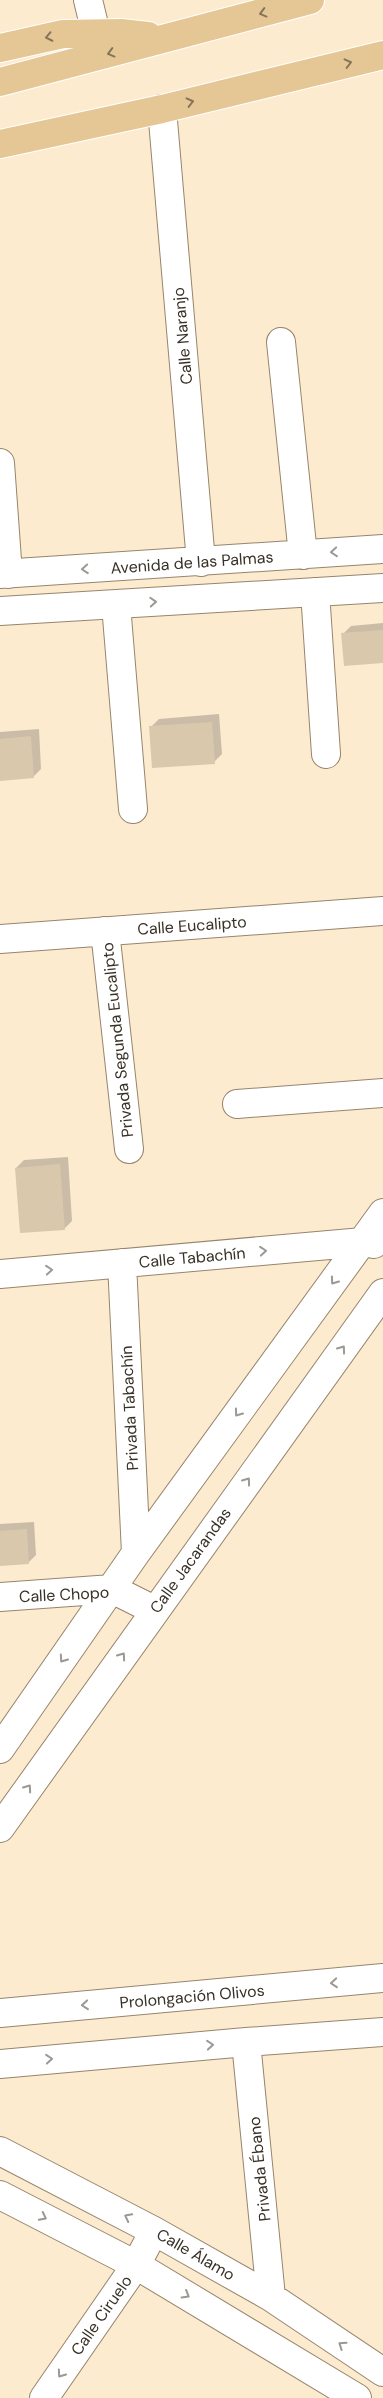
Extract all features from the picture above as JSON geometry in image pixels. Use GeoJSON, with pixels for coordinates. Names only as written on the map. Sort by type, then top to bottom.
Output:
{"type":"FeatureCollection","features":[{"type":"Feature","properties":{"kind":"main road"},"geometry":{"type":"LineString","coordinates":[[0,82],[310,0]]}},
{"type":"Feature","properties":{"kind":"main road"},"geometry":{"type":"LineString","coordinates":[[0,48],[63,34],[121,33],[167,38]]}},
{"type":"Feature","properties":{"kind":"main road"},"geometry":{"type":"LineString","coordinates":[[0,144],[162,110],[383,55]]}},
{"type":"Feature","properties":{"kind":"main road"},"geometry":{"type":"LineString","coordinates":[[0,163],[109,122]]}},
{"type":"Feature","properties":{"kind":"street"},"geometry":{"type":"LineString","coordinates":[[88,0],[96,34]]}},
{"type":"Feature","properties":{"kind":"street","name":"Calle Naranjo"},"geometry":{"type":"LineString","coordinates":[[162,110],[201,562]]}},
{"type":"Feature","properties":{"kind":"street"},"geometry":{"type":"LineString","coordinates":[[281,342],[303,555]]}},
{"type":"Feature","properties":{"kind":"street"},"geometry":{"type":"LineString","coordinates":[[0,463],[4,574]]}},
{"type":"Feature","properties":{"kind":"street","name":"Avenida de las Palmas"},"geometry":{"type":"LineString","coordinates":[[4,574],[383,549]]}},
{"type":"Feature","properties":{"kind":"street"},"geometry":{"type":"LineString","coordinates":[[0,611],[383,588]]}},
{"type":"Feature","properties":{"kind":"street"},"geometry":{"type":"LineString","coordinates":[[315,592],[326,754]]}},
{"type":"Feature","properties":{"kind":"street"},"geometry":{"type":"LineString","coordinates":[[116,604],[133,809]]}},
{"type":"Feature","properties":{"kind":"street","name":"Calle Eucalipto"},"geometry":{"type":"LineString","coordinates":[[0,938],[383,911]]}},
{"type":"Feature","properties":{"kind":"street","name":"Privada Segunda Eucalipto"},"geometry":{"type":"LineString","coordinates":[[105,931],[129,1149]]}},
{"type":"Feature","properties":{"kind":"street"},"geometry":{"type":"LineString","coordinates":[[237,1104],[383,1093]]}},
{"type":"Feature","properties":{"kind":"street"},"geometry":{"type":"LineString","coordinates":[[0,1749],[136,1553],[373,1243],[383,1213]]}},
{"type":"Feature","properties":{"kind":"street","name":"Calle Tabachín"},"geometry":{"type":"LineString","coordinates":[[0,1274],[373,1243]]}},
{"type":"Feature","properties":{"kind":"street","name":"Privada Tabachín"},"geometry":{"type":"LineString","coordinates":[[122,1263],[136,1553]]}},
{"type":"Feature","properties":{"kind":"street","name":"Calle Jacarandas"},"geometry":{"type":"LineString","coordinates":[[0,1828],[154,1610],[383,1293]]}},
{"type":"Feature","properties":{"kind":"street","name":"Calle Chopo"},"geometry":{"type":"LineString","coordinates":[[0,1598],[112,1589],[154,1610]]}},
{"type":"Feature","properties":{"kind":"street","name":"Prolongación Olivos"},"geometry":{"type":"LineString","coordinates":[[0,2013],[383,1978]]}},
{"type":"Feature","properties":{"kind":"street"},"geometry":{"type":"LineString","coordinates":[[0,2064],[383,2032]]}},
{"type":"Feature","properties":{"kind":"street","name":"Privada Ébano"},"geometry":{"type":"LineString","coordinates":[[246,2042],[271,2297]]}},
{"type":"Feature","properties":{"kind":"street","name":"Calle Álamo"},"geometry":{"type":"LineString","coordinates":[[0,2151],[154,2230],[271,2297],[383,2372]]}},
{"type":"Feature","properties":{"kind":"street"},"geometry":{"type":"LineString","coordinates":[[0,2195],[136,2265],[358,2398]]}},
{"type":"Feature","properties":{"kind":"street","name":"Calle Ciruelo"},"geometry":{"type":"LineString","coordinates":[[44,2398],[136,2265],[154,2230]]}},
{"type":"Feature","properties":{"kind":"street"},"geometry":{"type":"LineString","coordinates":[[373,2398],[383,2389]]}},
{"type":"Feature","properties":{"kind":"building"},"geometry":{"type":"Polygon","coordinates":[[[383,630],[383,663],[344,666],[341,633],[383,630]]]}},
{"type":"Feature","properties":{"kind":"building"},"geometry":{"type":"Polygon","coordinates":[[[212,722],[215,764],[152,768],[149,726],[212,722]]]}},
{"type":"Feature","properties":{"kind":"building"},"geometry":{"type":"Polygon","coordinates":[[[31,736],[34,778],[0,781],[0,739],[31,736]]]}},
{"type":"Feature","properties":{"kind":"building"},"geometry":{"type":"Polygon","coordinates":[[[60,1164],[65,1230],[20,1233],[15,1168],[60,1164]]]}},
{"type":"Feature","properties":{"kind":"building"},"geometry":{"type":"Polygon","coordinates":[[[27,1529],[29,1564],[0,1566],[0,1531],[27,1529]]]}}]}
